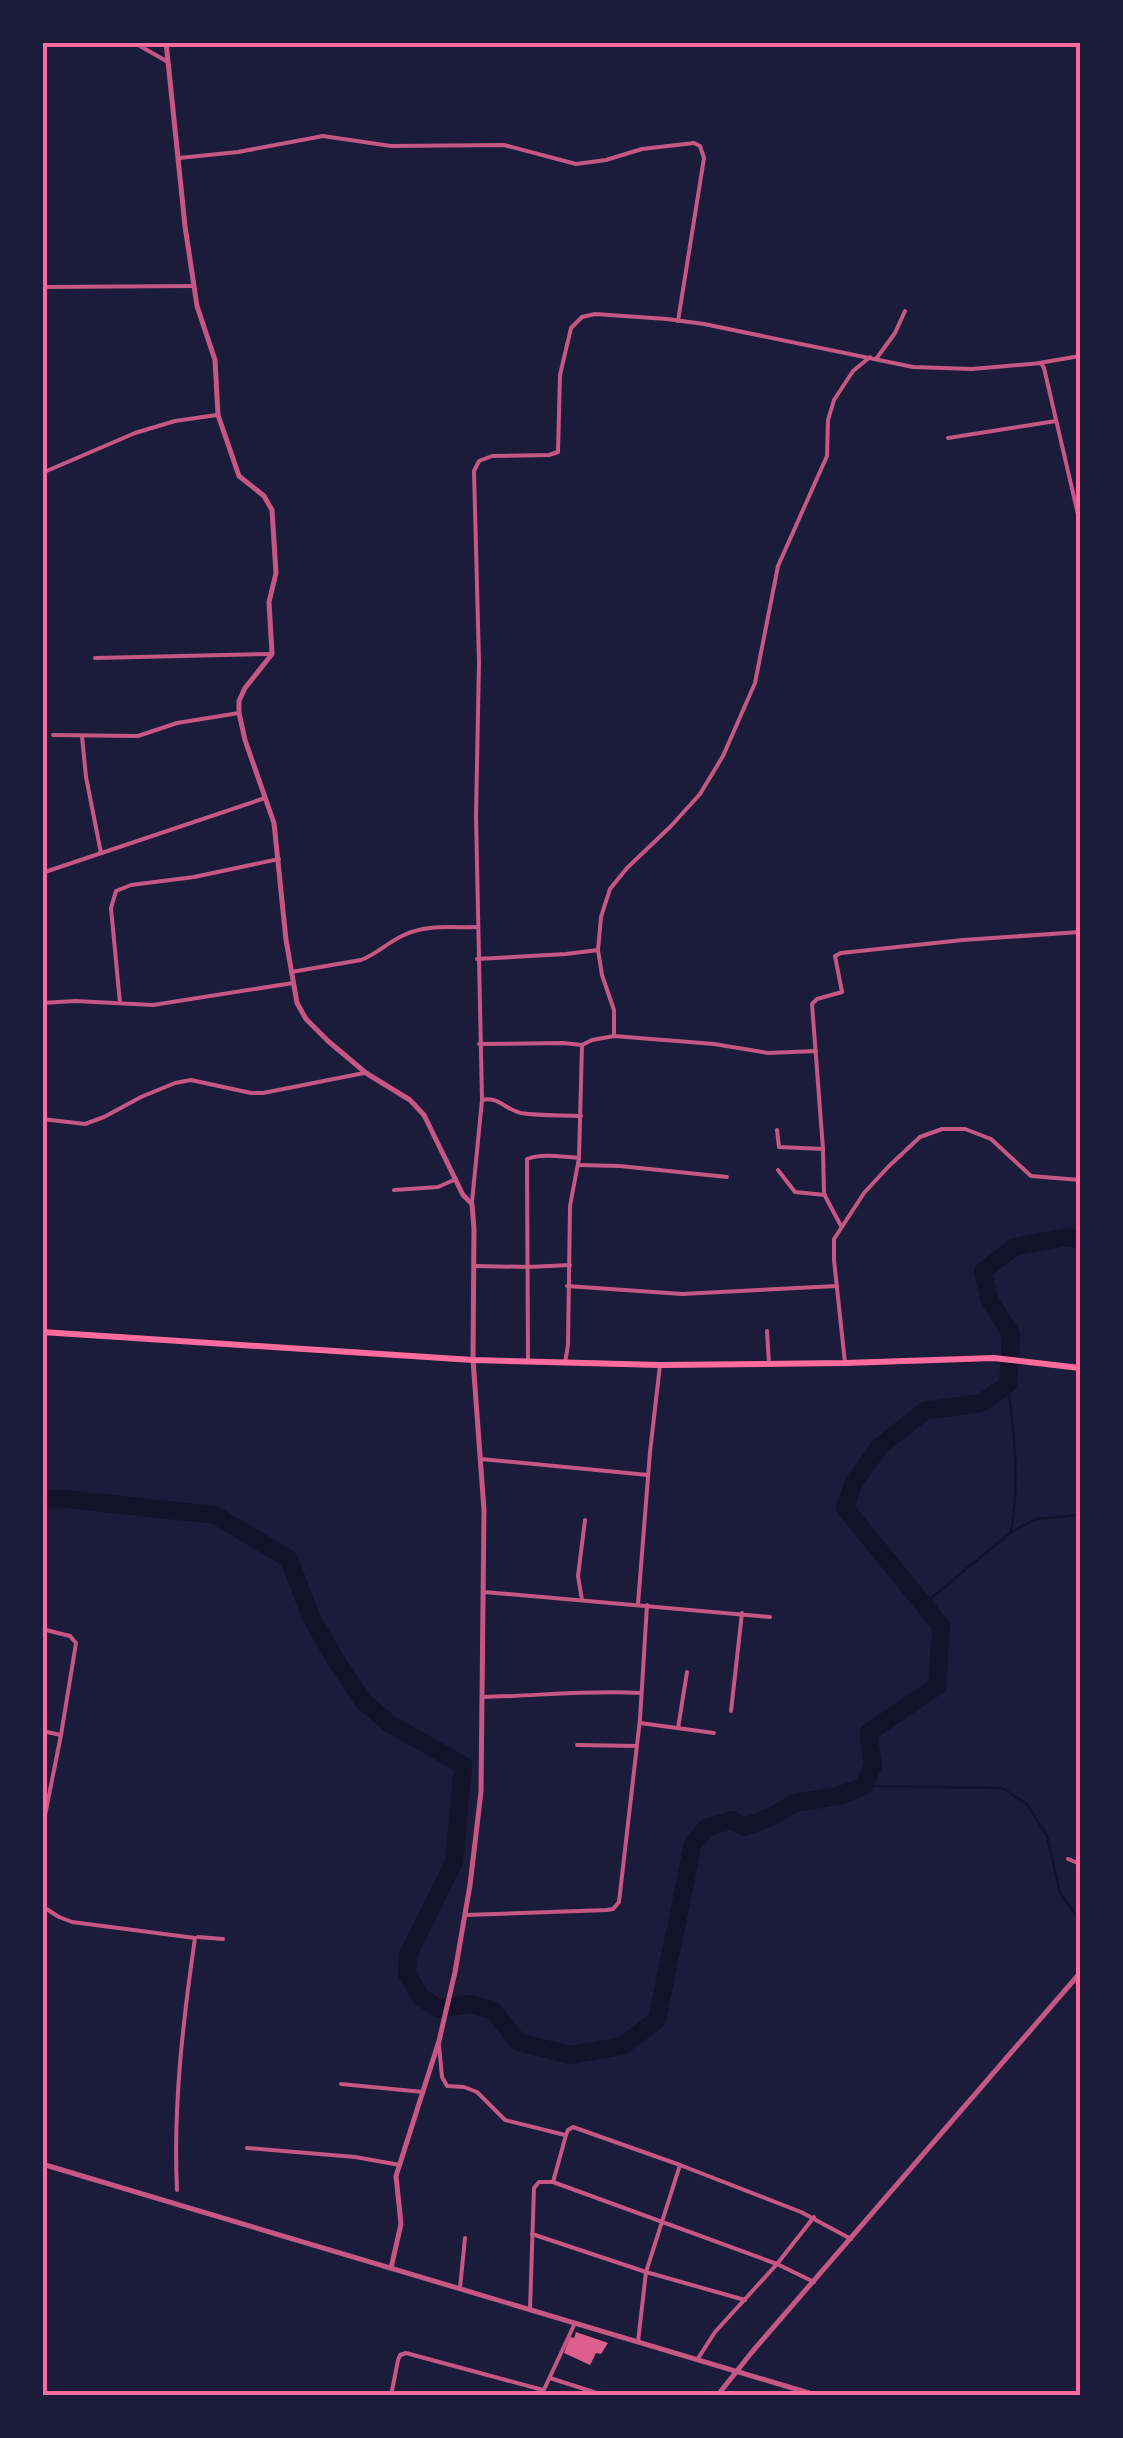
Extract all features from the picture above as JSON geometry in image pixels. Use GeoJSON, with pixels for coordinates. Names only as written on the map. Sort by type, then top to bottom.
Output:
{"type":"FeatureCollection","features":[{"type":"Feature","properties":{"kind":"main road"},"geometry":{"type":"LineString","coordinates":[[42,1332],[528,1362],[660,1365],[994,1358],[1080,1368]]}},
{"type":"Feature","properties":{"kind":"street"},"geometry":{"type":"LineString","coordinates":[[133,42],[168,62]]}},
{"type":"Feature","properties":{"kind":"street"},"geometry":{"type":"LineString","coordinates":[[166,42],[184,226],[200,317],[215,360],[218,415],[238,476],[264,496],[272,510],[276,573],[269,602],[272,654],[245,688],[239,714],[274,824],[286,940],[298,1003],[306,1019],[328,1042],[366,1073],[410,1100],[424,1115],[463,1195],[472,1204]]}},
{"type":"Feature","properties":{"kind":"street"},"geometry":{"type":"LineString","coordinates":[[179,158],[323,136],[391,146],[504,145],[576,164],[642,149],[694,143],[700,146],[704,158],[678,321]]}},
{"type":"Feature","properties":{"kind":"street"},"geometry":{"type":"LineString","coordinates":[[42,286],[194,286]]}},
{"type":"Feature","properties":{"kind":"street"},"geometry":{"type":"LineString","coordinates":[[614,1036],[614,1010],[598,950],[601,917],[610,889],[700,794],[724,756],[755,683],[778,566],[826,456],[828,420],[834,400],[853,371],[873,358],[895,333],[905,311]]}},
{"type":"Feature","properties":{"kind":"street"},"geometry":{"type":"LineString","coordinates":[[391,2268],[400,2235],[396,2188],[400,2165],[456,1972],[481,1792],[484,1510],[472,1360],[472,1204],[482,1100],[477,958],[479,662],[475,466],[492,456],[558,452],[560,375],[571,328],[582,318],[596,314],[678,321],[914,367],[972,369],[1080,356]]}},
{"type":"Feature","properties":{"kind":"street"},"geometry":{"type":"LineString","coordinates":[[1039,362],[1044,368],[1080,524]]}},
{"type":"Feature","properties":{"kind":"street"},"geometry":{"type":"LineString","coordinates":[[42,473],[135,433],[218,415]]}},
{"type":"Feature","properties":{"kind":"street"},"geometry":{"type":"LineString","coordinates":[[948,438],[1056,421]]}},
{"type":"Feature","properties":{"kind":"street"},"geometry":{"type":"LineString","coordinates":[[95,658],[272,654]]}},
{"type":"Feature","properties":{"kind":"street"},"geometry":{"type":"LineString","coordinates":[[53,735],[138,736],[208,716],[239,714]]}},
{"type":"Feature","properties":{"kind":"street"},"geometry":{"type":"LineString","coordinates":[[82,736],[86,778],[102,853]]}},
{"type":"Feature","properties":{"kind":"street"},"geometry":{"type":"LineString","coordinates":[[42,873],[265,798]]}},
{"type":"Feature","properties":{"kind":"street"},"geometry":{"type":"LineString","coordinates":[[120,1003],[110,908],[116,891],[279,858]]}},
{"type":"Feature","properties":{"kind":"street"},"geometry":{"type":"LineString","coordinates":[[291,972],[361,960],[417,930],[478,927]]}},
{"type":"Feature","properties":{"kind":"street"},"geometry":{"type":"LineString","coordinates":[[841,1226],[824,1194],[812,1004],[842,992],[834,960],[838,954],[1080,932]]}},
{"type":"Feature","properties":{"kind":"street"},"geometry":{"type":"LineString","coordinates":[[477,958],[598,950]]}},
{"type":"Feature","properties":{"kind":"street"},"geometry":{"type":"LineString","coordinates":[[42,1003],[165,1003],[293,982]]}},
{"type":"Feature","properties":{"kind":"street"},"geometry":{"type":"LineString","coordinates":[[479,1044],[582,1045],[614,1036],[768,1052],[817,1050]]}},
{"type":"Feature","properties":{"kind":"street"},"geometry":{"type":"LineString","coordinates":[[565,1363],[570,1206],[579,1158],[582,1045]]}},
{"type":"Feature","properties":{"kind":"street"},"geometry":{"type":"LineString","coordinates":[[42,1119],[94,1122],[182,1081],[197,1080],[251,1094],[366,1073]]}},
{"type":"Feature","properties":{"kind":"street"},"geometry":{"type":"LineString","coordinates":[[482,1100],[497,1100],[517,1112],[581,1116]]}},
{"type":"Feature","properties":{"kind":"street"},"geometry":{"type":"LineString","coordinates":[[845,1363],[834,1238],[864,1193],[920,1137],[942,1129],[965,1129],[991,1138],[1031,1176],[1080,1180]]}},
{"type":"Feature","properties":{"kind":"street"},"geometry":{"type":"LineString","coordinates":[[777,1130],[779,1148],[824,1148]]}},
{"type":"Feature","properties":{"kind":"street"},"geometry":{"type":"LineString","coordinates":[[528,1362],[527,1158],[579,1158]]}},
{"type":"Feature","properties":{"kind":"street"},"geometry":{"type":"LineString","coordinates":[[578,1165],[727,1176]]}},
{"type":"Feature","properties":{"kind":"street"},"geometry":{"type":"LineString","coordinates":[[778,1170],[795,1192],[824,1194]]}},
{"type":"Feature","properties":{"kind":"street"},"geometry":{"type":"LineString","coordinates":[[394,1190],[438,1187],[456,1179]]}},
{"type":"Feature","properties":{"kind":"street"},"geometry":{"type":"LineString","coordinates":[[474,1266],[570,1265]]}},
{"type":"Feature","properties":{"kind":"street"},"geometry":{"type":"LineString","coordinates":[[568,1286],[682,1294],[838,1286]]}},
{"type":"Feature","properties":{"kind":"street"},"geometry":{"type":"LineString","coordinates":[[767,1330],[770,1364]]}},
{"type":"Feature","properties":{"kind":"street"},"geometry":{"type":"LineString","coordinates":[[638,1604],[660,1365]]}},
{"type":"Feature","properties":{"kind":"street"},"geometry":{"type":"LineString","coordinates":[[481,1458],[648,1475]]}},
{"type":"Feature","properties":{"kind":"street"},"geometry":{"type":"LineString","coordinates":[[582,1600],[578,1576],[585,1520]]}},
{"type":"Feature","properties":{"kind":"street"},"geometry":{"type":"LineString","coordinates":[[484,1592],[770,1617]]}},
{"type":"Feature","properties":{"kind":"street"},"geometry":{"type":"LineString","coordinates":[[466,1916],[590,1912],[616,1906],[640,1722],[647,1605]]}},
{"type":"Feature","properties":{"kind":"street"},"geometry":{"type":"LineString","coordinates":[[732,1711],[742,1614]]}},
{"type":"Feature","properties":{"kind":"street"},"geometry":{"type":"LineString","coordinates":[[42,1629],[73,1637],[76,1643],[42,1830]]}},
{"type":"Feature","properties":{"kind":"street"},"geometry":{"type":"LineString","coordinates":[[678,1728],[687,1672]]}},
{"type":"Feature","properties":{"kind":"street"},"geometry":{"type":"LineString","coordinates":[[482,1697],[600,1691],[642,1693]]}},
{"type":"Feature","properties":{"kind":"street"},"geometry":{"type":"LineString","coordinates":[[640,1722],[714,1732]]}},
{"type":"Feature","properties":{"kind":"street"},"geometry":{"type":"LineString","coordinates":[[42,1731],[61,1735]]}},
{"type":"Feature","properties":{"kind":"street"},"geometry":{"type":"LineString","coordinates":[[578,1744],[637,1746]]}},
{"type":"Feature","properties":{"kind":"street"},"geometry":{"type":"LineString","coordinates":[[1068,1858],[1080,1864]]}},
{"type":"Feature","properties":{"kind":"street"},"geometry":{"type":"LineString","coordinates":[[42,1906],[72,1922],[222,1939]]}},
{"type":"Feature","properties":{"kind":"street"},"geometry":{"type":"LineString","coordinates":[[177,2190],[176,2126],[186,2002],[196,1938]]}},
{"type":"Feature","properties":{"kind":"street"},"geometry":{"type":"LineString","coordinates":[[718,2396],[1080,1973]]}},
{"type":"Feature","properties":{"kind":"street"},"geometry":{"type":"LineString","coordinates":[[439,2041],[442,2077],[447,2086],[472,2089],[504,2120],[566,2135]]}},
{"type":"Feature","properties":{"kind":"street"},"geometry":{"type":"LineString","coordinates":[[341,2084],[423,2092]]}},
{"type":"Feature","properties":{"kind":"street"},"geometry":{"type":"LineString","coordinates":[[552,2182],[566,2135],[570,2128],[581,2128],[814,2217],[850,2239]]}},
{"type":"Feature","properties":{"kind":"street"},"geometry":{"type":"LineString","coordinates":[[247,2148],[356,2157],[400,2165]]}},
{"type":"Feature","properties":{"kind":"street"},"geometry":{"type":"LineString","coordinates":[[42,2164],[820,2396]]}},
{"type":"Feature","properties":{"kind":"street"},"geometry":{"type":"LineString","coordinates":[[638,2342],[646,2272],[680,2164]]}},
{"type":"Feature","properties":{"kind":"street"},"geometry":{"type":"LineString","coordinates":[[530,2309],[533,2193],[542,2181],[663,2221],[778,2264],[814,2282]]}},
{"type":"Feature","properties":{"kind":"street"},"geometry":{"type":"LineString","coordinates":[[696,2360],[814,2217]]}},
{"type":"Feature","properties":{"kind":"street"},"geometry":{"type":"LineString","coordinates":[[532,2234],[745,2300]]}},
{"type":"Feature","properties":{"kind":"street"},"geometry":{"type":"LineString","coordinates":[[460,2288],[465,2238]]}},
{"type":"Feature","properties":{"kind":"street"},"geometry":{"type":"LineString","coordinates":[[391,2396],[398,2360],[406,2353],[542,2393],[575,2322]]}},
{"type":"Feature","properties":{"kind":"street"},"geometry":{"type":"LineString","coordinates":[[550,2378],[606,2396]]}},
{"type":"Feature","properties":{"kind":"building"},"geometry":{"type":"Polygon","coordinates":[[[576,2332],[608,2343],[590,2365],[564,2353],[576,2332]]]}},
{"type":"Feature","properties":{"kind":"waterway"},"geometry":{"type":"LineString","coordinates":[[42,1499],[215,1515],[289,1559],[311,1617],[363,1701],[390,1724],[463,1765],[454,1862],[408,1955],[407,1974],[421,1997],[439,2009],[469,2004],[493,2010],[518,2042],[570,2055],[622,2046],[657,2020],[693,1844],[706,1828],[732,1820],[744,1827],[795,1803],[838,1796],[864,1786],[873,1765],[868,1733],[937,1686],[941,1626],[845,1508],[854,1482],[880,1446],[925,1411],[981,1403],[1008,1384],[1011,1334],[989,1299],[983,1271],[1014,1247],[1066,1237],[1080,1239]]}},
{"type":"Feature","properties":{"kind":"waterway"},"geometry":{"type":"LineString","coordinates":[[1008,1384],[1016,1476],[1011,1532]]}},
{"type":"Feature","properties":{"kind":"waterway"},"geometry":{"type":"LineString","coordinates":[[924,1604],[1011,1532],[1036,1519],[1080,1515]]}},
{"type":"Feature","properties":{"kind":"waterway"},"geometry":{"type":"LineString","coordinates":[[864,1786],[1002,1788],[1027,1804],[1047,1836],[1060,1893],[1080,1921]]}}]}
